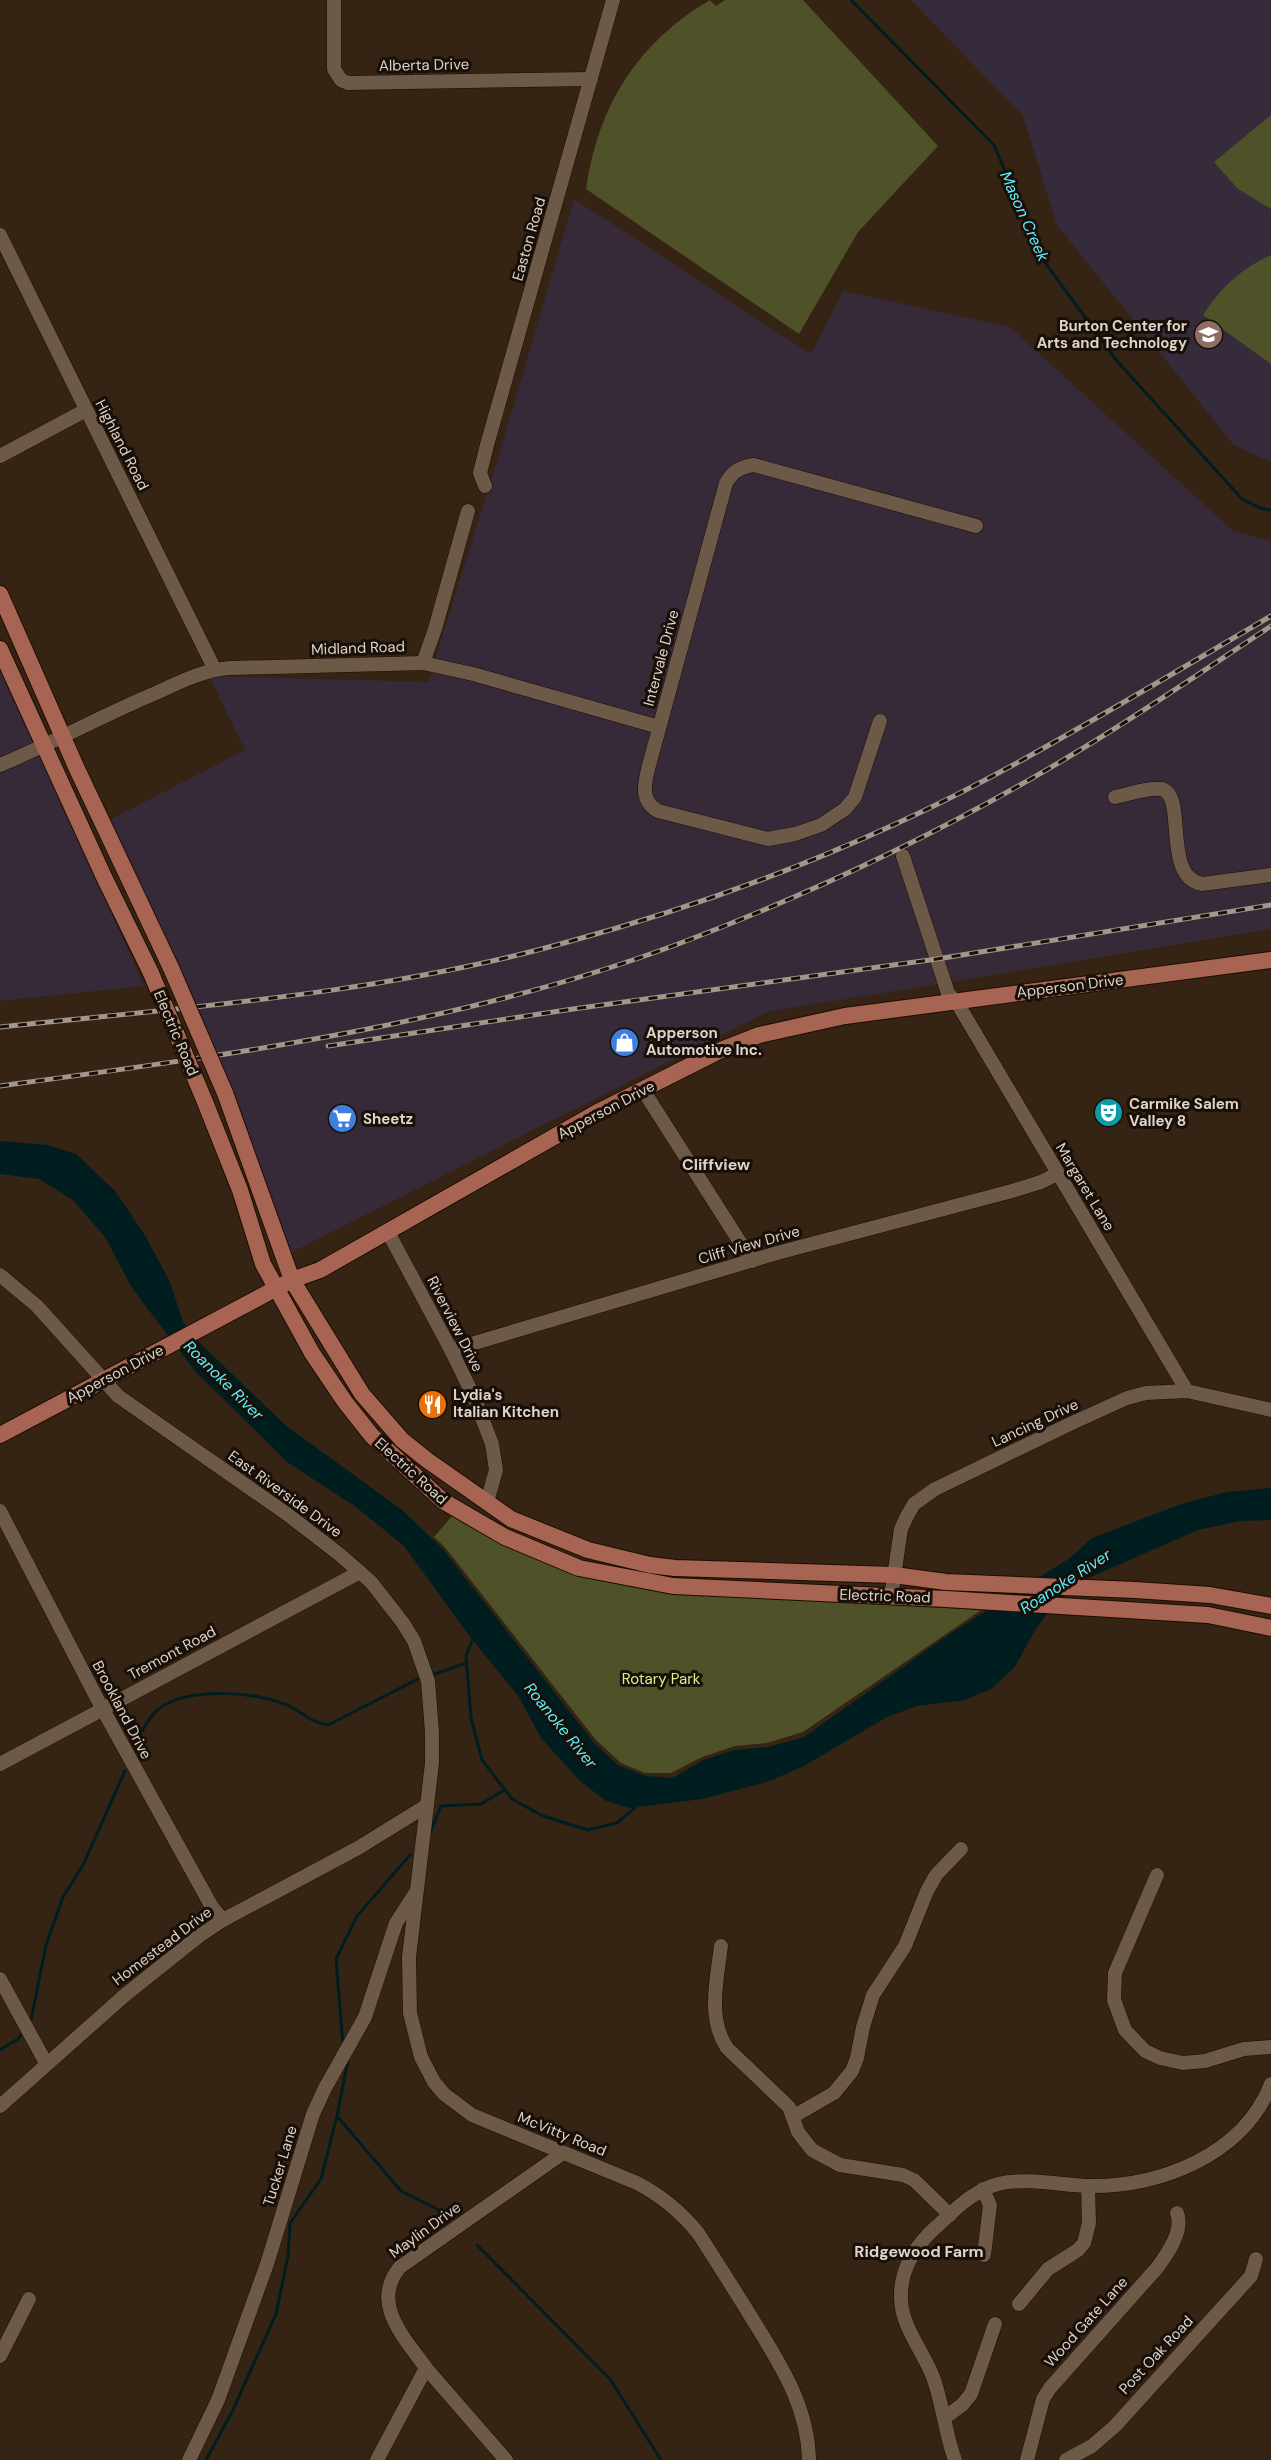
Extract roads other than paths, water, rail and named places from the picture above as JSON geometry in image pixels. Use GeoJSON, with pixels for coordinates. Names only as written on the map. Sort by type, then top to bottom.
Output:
{"type":"FeatureCollection","features":[{"type":"Feature","properties":{"kind":"main road","name":"Electric Road"},"geometry":{"type":"LineString","coordinates":[[0,594],[171,968],[225,1093],[292,1280],[348,1374],[362,1394],[402,1440],[511,1518],[539,1532],[588,1550],[650,1565],[675,1568],[894,1575],[946,1591],[1138,1611],[1208,1615],[1271,1628]]}},
{"type":"Feature","properties":{"kind":"main road","name":"Electric Road"},"geometry":{"type":"LineString","coordinates":[[0,649],[43,747],[152,973],[240,1190],[263,1264],[312,1353],[345,1402],[372,1436],[443,1501],[505,1537],[579,1568],[672,1586],[891,1597],[946,1591],[1136,1590],[1210,1595],[1271,1606]]}},
{"type":"Feature","properties":{"kind":"main road","name":"Apperson Drive"},"geometry":{"type":"LineString","coordinates":[[0,1435],[292,1280],[320,1270],[596,1113],[721,1050],[779,1029],[844,1016],[1271,960]]}},
{"type":"Feature","properties":{"kind":"street","name":"Alberta Drive"},"geometry":{"type":"LineString","coordinates":[[334,0],[334,69],[341,80],[348,83],[591,79]]}},
{"type":"Feature","properties":{"kind":"street","name":"Easton Road"},"geometry":{"type":"LineString","coordinates":[[486,486],[480,473],[612,0]]}},
{"type":"Feature","properties":{"kind":"street","name":"Highland Road"},"geometry":{"type":"LineString","coordinates":[[0,235],[214,670]]}},
{"type":"Feature","properties":{"kind":"street"},"geometry":{"type":"LineString","coordinates":[[0,456],[86,410]]}},
{"type":"Feature","properties":{"kind":"street","name":"Intervale Drive"},"geometry":{"type":"LineString","coordinates":[[880,721],[855,797],[845,809],[821,825],[795,834],[768,839],[710,826],[662,813],[652,807],[645,796],[644,788],[659,727],[726,483],[738,469],[754,465],[976,526]]}},
{"type":"Feature","properties":{"kind":"street"},"geometry":{"type":"LineString","coordinates":[[423,663],[435,629],[468,511]]}},
{"type":"Feature","properties":{"kind":"street","name":"Midland Road"},"geometry":{"type":"LineString","coordinates":[[0,765],[43,747],[126,705],[201,673],[214,670],[423,663],[473,674],[659,727]]}},
{"type":"Feature","properties":{"kind":"street"},"geometry":{"type":"LineString","coordinates":[[1115,798],[1158,789],[1167,792],[1170,796],[1181,867],[1189,879],[1195,883],[1271,875]]}},
{"type":"Feature","properties":{"kind":"street","name":"Margaret Lane"},"geometry":{"type":"LineString","coordinates":[[903,856],[926,920],[944,985],[1187,1391]]}},
{"type":"Feature","properties":{"kind":"street"},"geometry":{"type":"LineString","coordinates":[[643,1090],[752,1261]]}},
{"type":"Feature","properties":{"kind":"street","name":"Cliff View Drive"},"geometry":{"type":"LineString","coordinates":[[451,1350],[752,1261],[1012,1191],[1041,1182],[1057,1174]]}},
{"type":"Feature","properties":{"kind":"street","name":"Riverview Drive"},"geometry":{"type":"LineString","coordinates":[[388,1232],[474,1397],[495,1457],[496,1470],[486,1502]]}},
{"type":"Feature","properties":{"kind":"street","name":"East Riverside Drive"},"geometry":{"type":"LineString","coordinates":[[0,1275],[37,1306],[118,1396],[287,1514],[360,1572],[388,1603],[414,1641],[428,1681],[432,1763],[426,1806]]}},
{"type":"Feature","properties":{"kind":"street","name":"Lancing Drive"},"geometry":{"type":"LineString","coordinates":[[891,1597],[902,1529],[914,1504],[923,1496],[1127,1398],[1155,1392],[1187,1391],[1271,1410]]}},
{"type":"Feature","properties":{"kind":"street","name":"Brookland Drive"},"geometry":{"type":"LineString","coordinates":[[0,1511],[102,1708],[213,1907],[223,1920]]}},
{"type":"Feature","properties":{"kind":"street","name":"Tremont Road"},"geometry":{"type":"LineString","coordinates":[[0,1764],[360,1572]]}},
{"type":"Feature","properties":{"kind":"street","name":"McVitty Road"},"geometry":{"type":"LineString","coordinates":[[426,1806],[411,1939],[408,1992],[413,2031],[426,2069],[444,2094],[459,2107],[499,2127],[637,2182],[655,2192],[686,2218],[698,2233],[792,2388],[807,2431],[809,2460]]}},
{"type":"Feature","properties":{"kind":"street","name":"Homestead Drive"},"geometry":{"type":"LineString","coordinates":[[0,2106],[124,1995],[199,1936],[223,1920],[358,1848],[426,1806]]}},
{"type":"Feature","properties":{"kind":"street"},"geometry":{"type":"LineString","coordinates":[[794,2116],[834,2093],[852,2071],[857,2058],[866,2013],[873,1995],[905,1946],[927,1891],[936,1875],[961,1849]]}},
{"type":"Feature","properties":{"kind":"street"},"geometry":{"type":"LineString","coordinates":[[1157,1875],[1115,1973],[1114,2000],[1125,2030],[1146,2051],[1160,2058],[1183,2063],[1204,2061],[1244,2049],[1271,2047]]}},
{"type":"Feature","properties":{"kind":"street","name":"Tucker Lane"},"geometry":{"type":"LineString","coordinates":[[189,2460],[218,2400],[267,2264],[313,2114],[365,2017],[396,1923],[417,1890]]}},
{"type":"Feature","properties":{"kind":"street"},"geometry":{"type":"LineString","coordinates":[[722,1946],[715,2012],[716,2028],[727,2048],[781,2098],[794,2116],[798,2132],[804,2141],[825,2158],[852,2168],[903,2175],[914,2180],[950,2215]]}},
{"type":"Feature","properties":{"kind":"street"},"geometry":{"type":"LineString","coordinates":[[0,1979],[46,2063]]}},
{"type":"Feature","properties":{"kind":"street"},"geometry":{"type":"LineString","coordinates":[[955,2460],[933,2379],[902,2310],[901,2286],[909,2260],[916,2248],[971,2196],[984,2189],[1013,2182],[1088,2186],[1128,2183],[1202,2160],[1244,2128],[1258,2109],[1271,2084]]}},
{"type":"Feature","properties":{"kind":"street","name":"Maylin Drive"},"geometry":{"type":"LineString","coordinates":[[506,2460],[426,2368],[391,2314],[387,2294],[393,2276],[400,2267],[563,2153]]}},
{"type":"Feature","properties":{"kind":"street"},"geometry":{"type":"LineString","coordinates":[[1019,2304],[1048,2269],[1078,2250],[1084,2243],[1089,2223],[1088,2186]]}},
{"type":"Feature","properties":{"kind":"street"},"geometry":{"type":"LineString","coordinates":[[984,2189],[990,2205],[984,2255]]}},
{"type":"Feature","properties":{"kind":"street","name":"Wood Gate Lane"},"geometry":{"type":"LineString","coordinates":[[1028,2460],[1043,2399],[1050,2388],[1157,2268],[1179,2228],[1177,2213]]}},
{"type":"Feature","properties":{"kind":"street","name":"Post Oak Road"},"geometry":{"type":"LineString","coordinates":[[1066,2460],[1092,2446],[1115,2426],[1251,2276],[1256,2259]]}},
{"type":"Feature","properties":{"kind":"street"},"geometry":{"type":"LineString","coordinates":[[0,2356],[29,2299]]}},
{"type":"Feature","properties":{"kind":"street"},"geometry":{"type":"LineString","coordinates":[[944,2418],[963,2405],[971,2394],[995,2324]]}},
{"type":"Feature","properties":{"kind":"street"},"geometry":{"type":"LineString","coordinates":[[377,2460],[426,2368]]}},
{"type":"Feature","properties":{"kind":"water","name":"Roanoke River"},"geometry":{"type":"Polygon","coordinates":[[[0,1141],[48,1145],[76,1154],[116,1192],[146,1237],[170,1282],[183,1322],[201,1344],[285,1425],[402,1510],[442,1548],[594,1743],[619,1766],[646,1776],[673,1778],[703,1760],[735,1750],[769,1747],[804,1737],[951,1633],[1070,1558],[1092,1538],[1181,1504],[1227,1492],[1271,1488],[1271,1520],[1240,1521],[1198,1530],[1084,1580],[1054,1605],[1037,1627],[1014,1668],[991,1689],[965,1700],[917,1706],[887,1717],[804,1766],[767,1782],[702,1799],[630,1808],[606,1801],[580,1781],[541,1738],[519,1697],[471,1638],[404,1546],[356,1507],[287,1462],[195,1371],[132,1288],[105,1237],[73,1200],[39,1179],[0,1174],[0,1141]]]}},
{"type":"Feature","properties":{"kind":"waterway","name":"Mason Creek"},"geometry":{"type":"LineString","coordinates":[[851,0],[994,145],[1041,257],[1117,361],[1242,499],[1260,508],[1271,510]]}},
{"type":"Feature","properties":{"kind":"waterway"},"geometry":{"type":"LineString","coordinates":[[474,1637],[466,1655],[471,1718],[482,1760],[512,1799],[543,1816],[588,1830],[617,1823],[638,1805]]}},
{"type":"Feature","properties":{"kind":"waterway"},"geometry":{"type":"LineString","coordinates":[[435,1674],[466,1663]]}},
{"type":"Feature","properties":{"kind":"waterway"},"geometry":{"type":"LineString","coordinates":[[136,1742],[156,1711],[173,1701],[188,1697],[206,1694],[262,1697],[291,1707],[312,1720],[328,1725],[418,1679]]}},
{"type":"Feature","properties":{"kind":"waterway"},"geometry":{"type":"LineString","coordinates":[[31,2020],[46,1945],[63,1897],[83,1865],[125,1771]]}},
{"type":"Feature","properties":{"kind":"waterway"},"geometry":{"type":"LineString","coordinates":[[430,1833],[441,1806],[481,1804],[504,1790]]}},
{"type":"Feature","properties":{"kind":"waterway"},"geometry":{"type":"LineString","coordinates":[[343,2046],[336,1959],[357,1916],[410,1855]]}},
{"type":"Feature","properties":{"kind":"waterway"},"geometry":{"type":"LineString","coordinates":[[0,2050],[21,2035]]}},
{"type":"Feature","properties":{"kind":"waterway"},"geometry":{"type":"LineString","coordinates":[[206,2460],[232,2412],[276,2314],[288,2256],[290,2223],[321,2179],[348,2060]]}},
{"type":"Feature","properties":{"kind":"waterway"},"geometry":{"type":"LineString","coordinates":[[337,2116],[401,2191],[447,2214]]}},
{"type":"Feature","properties":{"kind":"waterway"},"geometry":{"type":"LineString","coordinates":[[477,2245],[610,2379],[661,2460]]}},
{"type":"Feature","properties":{"kind":"railway"},"geometry":{"type":"LineString","coordinates":[[0,1027],[284,997],[425,975],[564,943],[683,907],[800,865],[969,788],[1086,724],[1271,616]]}},
{"type":"Feature","properties":{"kind":"railway"},"geometry":{"type":"LineString","coordinates":[[0,1086],[172,1062],[344,1034],[513,996],[596,972],[678,944],[831,881],[979,808],[1100,738],[1271,626]]}},
{"type":"Feature","properties":{"kind":"railway"},"geometry":{"type":"LineString","coordinates":[[328,1046],[573,1009],[937,959],[1271,905]]}},
{"type":"Feature","properties":{"kind":"place","name":"Burton Center for Arts and Technology"},"geometry":{"type":"Point","coordinates":[1208,335]}},
{"type":"Feature","properties":{"kind":"place","name":"Apperson Automotive Inc."},"geometry":{"type":"Point","coordinates":[625,1042]}},
{"type":"Feature","properties":{"kind":"place","name":"Carmike Salem Valley 8"},"geometry":{"type":"Point","coordinates":[1108,1113]}},
{"type":"Feature","properties":{"kind":"place","name":"Sheetz"},"geometry":{"type":"Point","coordinates":[342,1119]}},
{"type":"Feature","properties":{"kind":"place","name":"Lydia's Italian Kitchen"},"geometry":{"type":"Point","coordinates":[432,1404]}},
{"type":"Feature","properties":{"kind":"district","name":"Cliffview"},"geometry":{"type":"Point","coordinates":[716,1164]}},
{"type":"Feature","properties":{"kind":"district","name":"Ridgewood Farm"},"geometry":{"type":"Point","coordinates":[919,2251]}},
{"type":"Feature","properties":{"kind":"park label","name":"Rotary Park"},"geometry":{"type":"Point","coordinates":[661,1679]}}]}
